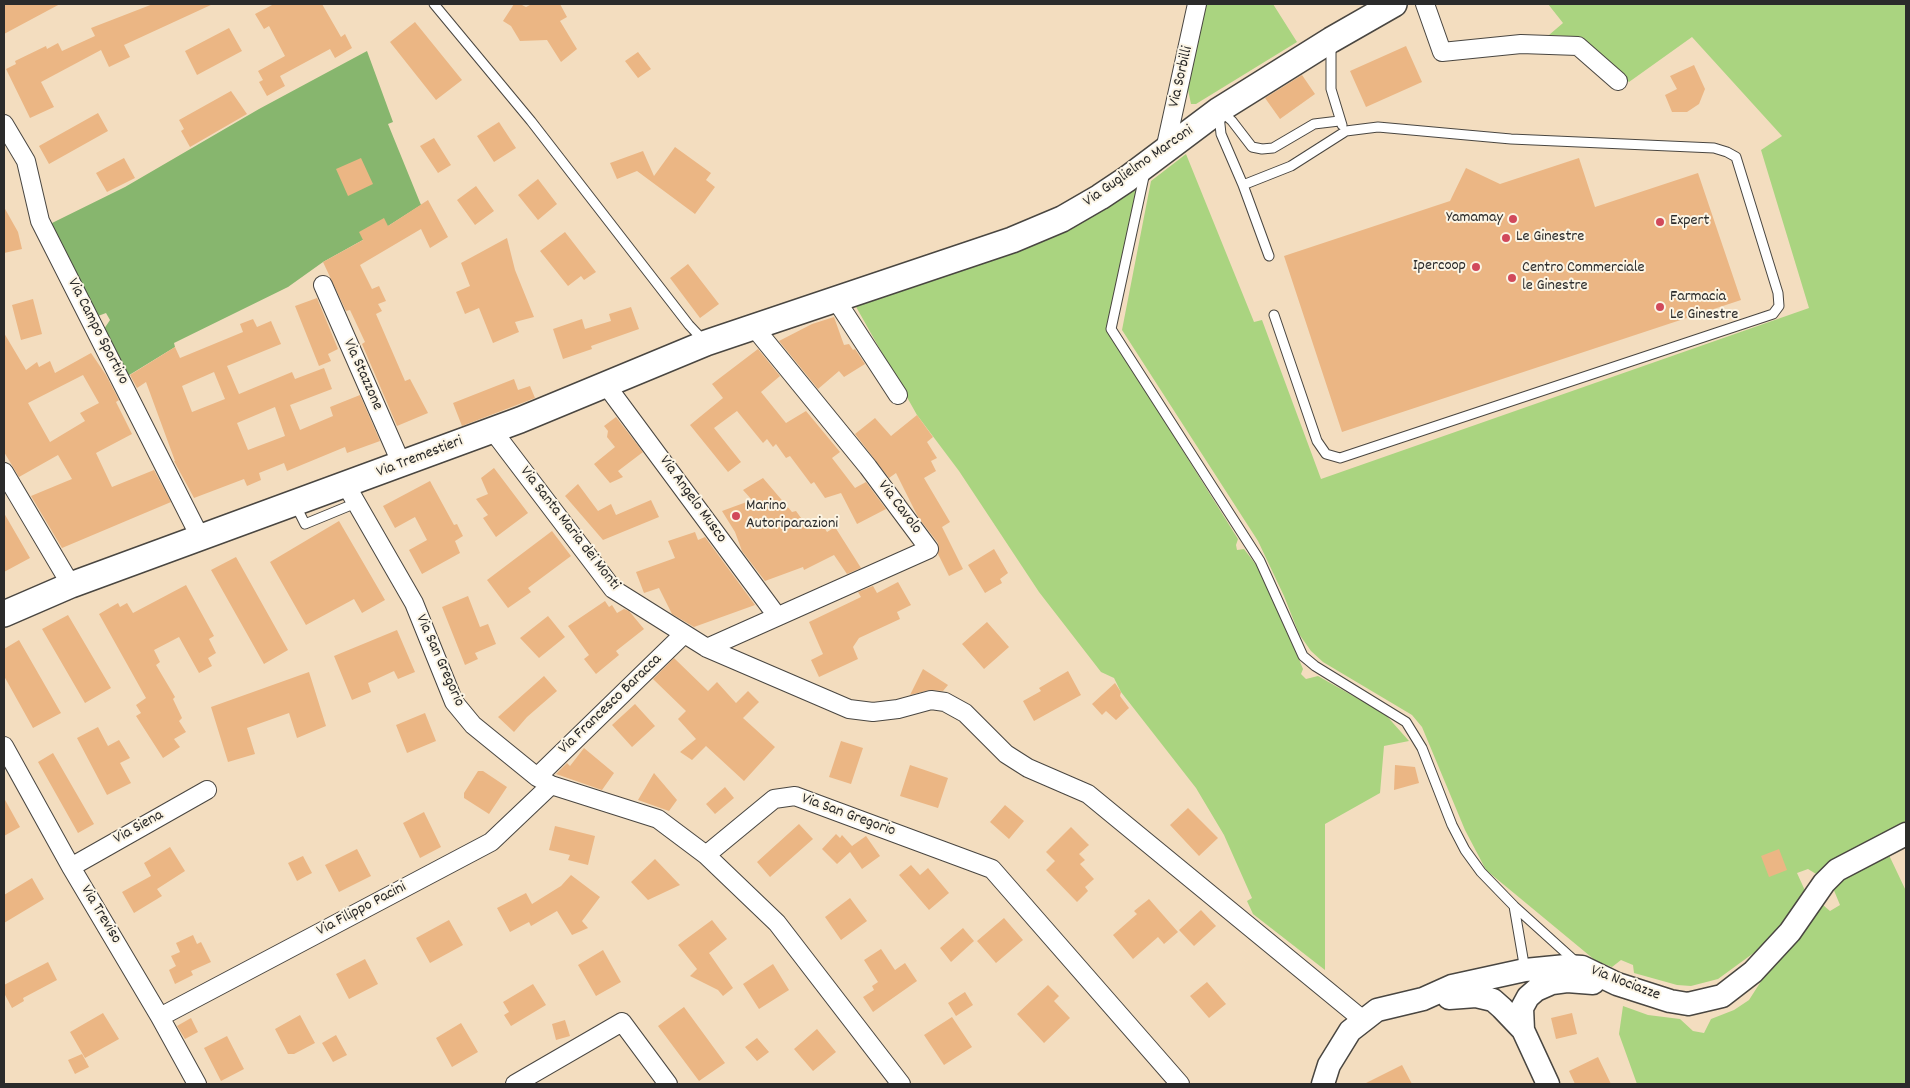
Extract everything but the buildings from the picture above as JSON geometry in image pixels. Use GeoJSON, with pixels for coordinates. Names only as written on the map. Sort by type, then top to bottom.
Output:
{"type":"FeatureCollection","features":[{"type":"Feature","properties":{"kind":"main road","name":"Via Guglielmo Marconi"},"geometry":{"type":"LineString","coordinates":[[836,300],[1012,240],[1062,218],[1100,197],[1219,110],[1331,40],[1394,4]]}},
{"type":"Feature","properties":{"kind":"main road","name":"Via Tremestieri"},"geometry":{"type":"LineString","coordinates":[[4,614],[71,585],[295,504],[351,494],[402,465],[493,431],[706,343],[836,300]]}},
{"type":"Feature","properties":{"kind":"street","name":"Via Sorbilli"},"geometry":{"type":"LineString","coordinates":[[1156,157],[1197,4]]}},
{"type":"Feature","properties":{"kind":"street"},"geometry":{"type":"LineString","coordinates":[[1425,4],[1442,52],[1521,44],[1578,46],[1618,81]]}},
{"type":"Feature","properties":{"kind":"street","name":"Via Campo Sportivo"},"geometry":{"type":"LineString","coordinates":[[4,124],[26,161],[40,221],[200,537]]}},
{"type":"Feature","properties":{"kind":"street","name":"Via Stazzone"},"geometry":{"type":"LineString","coordinates":[[323,285],[402,465]]}},
{"type":"Feature","properties":{"kind":"street"},"geometry":{"type":"LineString","coordinates":[[836,300],[898,394]]}},
{"type":"Feature","properties":{"kind":"street","name":"Via Cavolo"},"geometry":{"type":"LineString","coordinates":[[706,648],[929,549],[868,468],[753,326]]}},
{"type":"Feature","properties":{"kind":"street","name":"Via Angelo Musco"},"geometry":{"type":"LineString","coordinates":[[606,384],[777,616]]}},
{"type":"Feature","properties":{"kind":"street","name":"Via Santa Maria dei Monti"},"geometry":{"type":"LineString","coordinates":[[493,431],[613,589],[706,648],[848,709],[873,712],[898,709],[931,700],[945,702],[965,713],[1006,754],[1028,768],[1088,794],[1363,1020]]}},
{"type":"Feature","properties":{"kind":"street"},"geometry":{"type":"LineString","coordinates":[[4,472],[71,585]]}},
{"type":"Feature","properties":{"kind":"street","name":"Via San Gregorio"},"geometry":{"type":"LineString","coordinates":[[351,494],[414,603],[454,702],[473,725],[544,781],[658,819],[706,855],[774,799],[795,796],[992,870],[1180,1084]]}},
{"type":"Feature","properties":{"kind":"street","name":"Via Francesco Baracca"},"geometry":{"type":"LineString","coordinates":[[544,781],[684,634]]}},
{"type":"Feature","properties":{"kind":"street","name":"Via Treviso"},"geometry":{"type":"LineString","coordinates":[[4,746],[71,867],[160,1017],[197,1084]]}},
{"type":"Feature","properties":{"kind":"street","name":"Via Filippo Pacini"},"geometry":{"type":"LineString","coordinates":[[160,1017],[491,842],[544,781]]}},
{"type":"Feature","properties":{"kind":"street","name":"Via Siena"},"geometry":{"type":"LineString","coordinates":[[71,867],[207,790]]}},
{"type":"Feature","properties":{"kind":"street","name":"Via Nociazze"},"geometry":{"type":"LineString","coordinates":[[1323,1084],[1329,1065],[1350,1031],[1363,1020],[1377,1010],[1424,999],[1452,986],[1525,970],[1566,966],[1582,967],[1617,984],[1670,1001],[1688,1004],[1722,996],[1753,972],[1790,932],[1824,883],[1837,870],[1906,834]]}},
{"type":"Feature","properties":{"kind":"street"},"geometry":{"type":"LineString","coordinates":[[706,855],[777,923],[901,1084]]}},
{"type":"Feature","properties":{"kind":"street"},"geometry":{"type":"LineString","coordinates":[[1522,1030],[1522,1008],[1528,997],[1536,990],[1552,983],[1567,981],[1617,984]]}},
{"type":"Feature","properties":{"kind":"street"},"geometry":{"type":"LineString","coordinates":[[1424,999],[1476,996],[1492,1000],[1522,1030],[1548,1084]]}},
{"type":"Feature","properties":{"kind":"street"},"geometry":{"type":"LineString","coordinates":[[514,1084],[622,1022],[668,1084]]}},
{"type":"Feature","properties":{"kind":"lane"},"geometry":{"type":"LineString","coordinates":[[434,4],[531,121],[689,325],[706,343]]}},
{"type":"Feature","properties":{"kind":"lane"},"geometry":{"type":"LineString","coordinates":[[1331,40],[1332,89],[1339,121],[1346,131]]}},
{"type":"Feature","properties":{"kind":"lane"},"geometry":{"type":"LineString","coordinates":[[1219,110],[1232,121],[1252,147],[1262,149],[1273,148],[1314,124],[1339,121]]}},
{"type":"Feature","properties":{"kind":"lane"},"geometry":{"type":"LineString","coordinates":[[1219,110],[1221,134],[1244,185],[1269,256]]}},
{"type":"Feature","properties":{"kind":"lane"},"geometry":{"type":"LineString","coordinates":[[1244,185],[1291,166],[1346,131],[1387,127],[1511,138],[1714,148],[1736,157],[1778,293],[1779,306],[1773,314],[1340,458],[1326,454],[1317,441],[1274,315]]}},
{"type":"Feature","properties":{"kind":"lane"},"geometry":{"type":"LineString","coordinates":[[1156,157],[1111,329],[1260,561],[1303,656],[1315,666],[1406,722],[1422,748],[1452,825],[1465,850],[1481,872],[1514,906],[1582,967]]}},
{"type":"Feature","properties":{"kind":"lane"},"geometry":{"type":"LineString","coordinates":[[1514,906],[1525,970]]}},
{"type":"Feature","properties":{"kind":"green space"},"geometry":{"type":"Polygon","coordinates":[[[1203,4],[1273,4],[1297,42],[1196,104],[1191,104],[1187,85],[1203,4]]]}},
{"type":"Feature","properties":{"kind":"green space"},"geometry":{"type":"Polygon","coordinates":[[[1548,4],[1906,4],[1906,826],[1821,877],[1808,869],[1797,873],[1807,895],[1766,944],[1718,979],[1691,986],[1677,985],[1634,973],[1633,965],[1621,960],[1612,967],[1596,961],[1486,870],[1465,830],[1422,727],[1412,715],[1323,662],[1311,651],[1299,634],[1284,596],[1258,541],[1122,330],[1151,181],[1186,154],[1254,322],[1262,320],[1321,479],[1809,308],[1761,150],[1782,136],[1692,37],[1629,82],[1582,37],[1549,35],[1563,23],[1548,4]]]}},
{"type":"Feature","properties":{"kind":"green space"},"geometry":{"type":"Polygon","coordinates":[[[367,51],[393,122],[388,124],[421,205],[388,226],[323,262],[288,287],[174,343],[175,347],[126,377],[104,329],[110,320],[106,313],[98,316],[91,312],[50,224],[125,187],[259,109],[367,51]]]}},
{"type":"Feature","properties":{"kind":"green space"},"geometry":{"type":"Polygon","coordinates":[[[1137,186],[1138,193],[1107,325],[1110,334],[1238,539],[1237,550],[1244,549],[1257,566],[1303,669],[1301,674],[1306,679],[1318,676],[1385,714],[1409,741],[1384,746],[1380,793],[1325,824],[1325,970],[1253,914],[1247,901],[1252,898],[1224,835],[1196,788],[1121,692],[1114,678],[1101,672],[1039,592],[959,471],[917,415],[855,305],[1137,186]]]}},
{"type":"Feature","properties":{"kind":"green space"},"geometry":{"type":"Polygon","coordinates":[[[1888,853],[1906,891],[1906,1084],[1637,1084],[1619,1034],[1623,1006],[1648,1015],[1680,1019],[1693,1031],[1704,1033],[1711,1019],[1734,1010],[1749,1000],[1767,972],[1823,905],[1830,911],[1840,905],[1833,888],[1841,876],[1888,853]]]}},
{"type":"Feature","properties":{"kind":"place","name":"Yamamay"},"geometry":{"type":"Point","coordinates":[1513,219]}},
{"type":"Feature","properties":{"kind":"place","name":"Expert"},"geometry":{"type":"Point","coordinates":[1660,222]}},
{"type":"Feature","properties":{"kind":"place","name":"Le Ginestre"},"geometry":{"type":"Point","coordinates":[1506,238]}},
{"type":"Feature","properties":{"kind":"place","name":"Ipercoop"},"geometry":{"type":"Point","coordinates":[1476,267]}},
{"type":"Feature","properties":{"kind":"place","name":"Centro Commerciale le Ginestre"},"geometry":{"type":"Point","coordinates":[1512,278]}},
{"type":"Feature","properties":{"kind":"place","name":"Farmacia Le Ginestre"},"geometry":{"type":"Point","coordinates":[1660,307]}},
{"type":"Feature","properties":{"kind":"place","name":"Marino Autoriparazioni"},"geometry":{"type":"Point","coordinates":[736,516]}}]}
